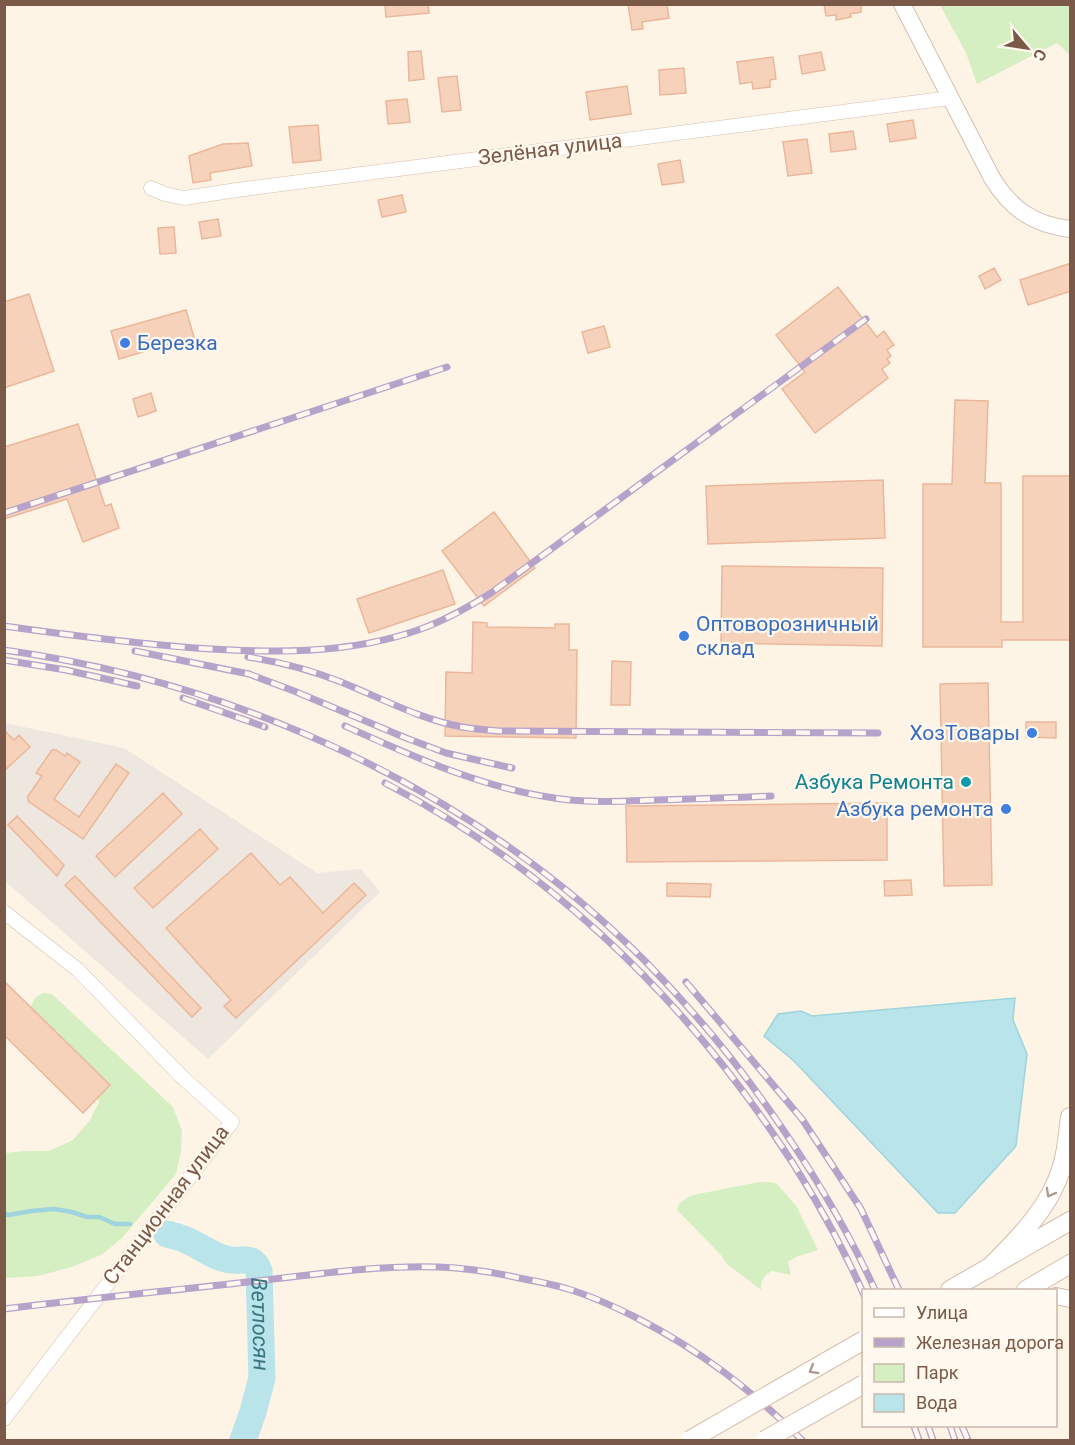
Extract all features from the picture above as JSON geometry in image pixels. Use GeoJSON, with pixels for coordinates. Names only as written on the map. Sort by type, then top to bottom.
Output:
{"type":"FeatureCollection","features":[{"type":"Feature","properties":{"kind":"main road"},"geometry":{"type":"LineString","coordinates":[[988,1269],[1032,1220],[1051,1192],[1063,1163],[1071,1117]]}},
{"type":"Feature","properties":{"kind":"main road"},"geometry":{"type":"LineString","coordinates":[[952,1289],[1071,1221]]}},
{"type":"Feature","properties":{"kind":"main road"},"geometry":{"type":"LineString","coordinates":[[1028,1289],[1071,1264]]}},
{"type":"Feature","properties":{"kind":"main road"},"geometry":{"type":"LineString","coordinates":[[690,1440],[862,1341]]}},
{"type":"Feature","properties":{"kind":"main road"},"geometry":{"type":"LineString","coordinates":[[765,1440],[862,1385]]}},
{"type":"Feature","properties":{"kind":"street"},"geometry":{"type":"LineString","coordinates":[[902,4],[999,190],[1020,211],[1033,219],[1046,225],[1071,229]]}},
{"type":"Feature","properties":{"kind":"street","name":"Зелёная улица"},"geometry":{"type":"LineString","coordinates":[[152,188],[165,194],[184,198],[950,98]]}},
{"type":"Feature","properties":{"kind":"street","name":"Станционная улица"},"geometry":{"type":"LineString","coordinates":[[4,912],[78,970],[180,1075],[232,1122],[4,1419]]}},
{"type":"Feature","properties":{"kind":"shaded area"},"geometry":{"type":"Polygon","coordinates":[[[5,723],[124,748],[317,873],[361,869],[380,892],[208,1059],[5,881],[5,723]]]}},
{"type":"Feature","properties":{"kind":"green space"},"geometry":{"type":"Polygon","coordinates":[[[940,5],[1070,5],[1070,55],[1057,43],[977,84],[966,53],[940,5]]]}},
{"type":"Feature","properties":{"kind":"green space"},"geometry":{"type":"Polygon","coordinates":[[[45,993],[53,995],[173,1107],[182,1131],[181,1151],[176,1174],[122,1238],[103,1254],[72,1267],[38,1276],[5,1278],[5,1153],[49,1151],[73,1140],[90,1120],[99,1102],[94,1086],[31,1008],[35,998],[45,993]]]}},
{"type":"Feature","properties":{"kind":"green space"},"geometry":{"type":"Polygon","coordinates":[[[759,1182],[777,1184],[797,1207],[818,1250],[788,1262],[791,1275],[772,1271],[769,1273],[763,1279],[761,1290],[727,1264],[677,1210],[682,1201],[693,1195],[759,1182]]]}},
{"type":"Feature","properties":{"kind":"water"},"geometry":{"type":"Polygon","coordinates":[[[1015,998],[1013,1020],[1027,1054],[1016,1146],[955,1213],[938,1213],[794,1061],[764,1036],[778,1014],[801,1011],[812,1016],[1015,998]]]}},
{"type":"Feature","properties":{"kind":"building"},"geometry":{"type":"Polygon","coordinates":[[[385,4],[428,4],[429,13],[386,17],[385,4]]]}},
{"type":"Feature","properties":{"kind":"building"},"geometry":{"type":"Polygon","coordinates":[[[628,4],[667,4],[669,18],[642,22],[643,29],[632,30],[628,4]]]}},
{"type":"Feature","properties":{"kind":"building"},"geometry":{"type":"Polygon","coordinates":[[[824,4],[861,4],[861,12],[836,20],[836,15],[826,16],[824,4]]]}},
{"type":"Feature","properties":{"kind":"building"},"geometry":{"type":"Polygon","coordinates":[[[421,51],[424,79],[409,81],[408,52],[421,51]]]}},
{"type":"Feature","properties":{"kind":"building"},"geometry":{"type":"Polygon","coordinates":[[[821,52],[825,70],[802,74],[799,56],[821,52]]]}},
{"type":"Feature","properties":{"kind":"building"},"geometry":{"type":"Polygon","coordinates":[[[773,57],[776,79],[770,80],[770,87],[753,89],[752,82],[740,84],[737,62],[773,57]]]}},
{"type":"Feature","properties":{"kind":"building"},"geometry":{"type":"Polygon","coordinates":[[[684,68],[686,93],[660,95],[659,70],[684,68]]]}},
{"type":"Feature","properties":{"kind":"building"},"geometry":{"type":"Polygon","coordinates":[[[457,76],[461,110],[442,112],[438,78],[457,76]]]}},
{"type":"Feature","properties":{"kind":"building"},"geometry":{"type":"Polygon","coordinates":[[[627,86],[631,114],[590,120],[586,92],[627,86]]]}},
{"type":"Feature","properties":{"kind":"building"},"geometry":{"type":"Polygon","coordinates":[[[407,99],[410,122],[388,124],[386,101],[407,99]]]}},
{"type":"Feature","properties":{"kind":"building"},"geometry":{"type":"Polygon","coordinates":[[[913,120],[916,138],[890,142],[887,124],[913,120]]]}},
{"type":"Feature","properties":{"kind":"building"},"geometry":{"type":"Polygon","coordinates":[[[318,125],[321,160],[293,163],[289,127],[318,125]]]}},
{"type":"Feature","properties":{"kind":"building"},"geometry":{"type":"Polygon","coordinates":[[[853,131],[856,149],[831,152],[829,134],[853,131]]]}},
{"type":"Feature","properties":{"kind":"building"},"geometry":{"type":"Polygon","coordinates":[[[807,139],[812,173],[788,176],[783,142],[807,139]]]}},
{"type":"Feature","properties":{"kind":"building"},"geometry":{"type":"Polygon","coordinates":[[[248,143],[252,166],[210,173],[211,180],[193,183],[189,156],[223,144],[248,143]]]}},
{"type":"Feature","properties":{"kind":"building"},"geometry":{"type":"Polygon","coordinates":[[[680,160],[684,182],[662,185],[658,164],[680,160]]]}},
{"type":"Feature","properties":{"kind":"building"},"geometry":{"type":"Polygon","coordinates":[[[402,195],[406,212],[382,217],[378,200],[402,195]]]}},
{"type":"Feature","properties":{"kind":"building"},"geometry":{"type":"Polygon","coordinates":[[[218,219],[221,236],[202,239],[199,222],[218,219]]]}},
{"type":"Feature","properties":{"kind":"building"},"geometry":{"type":"Polygon","coordinates":[[[174,227],[176,253],[160,254],[158,228],[174,227]]]}},
{"type":"Feature","properties":{"kind":"building"},"geometry":{"type":"Polygon","coordinates":[[[1071,263],[1071,291],[1028,305],[1020,280],[1071,263]]]}},
{"type":"Feature","properties":{"kind":"building"},"geometry":{"type":"Polygon","coordinates":[[[994,268],[1001,280],[985,289],[979,276],[994,268]]]}},
{"type":"Feature","properties":{"kind":"building"},"geometry":{"type":"Polygon","coordinates":[[[838,287],[877,337],[884,331],[894,345],[887,350],[891,356],[887,359],[890,363],[882,369],[888,378],[815,433],[782,389],[805,372],[776,335],[838,287]]]}},
{"type":"Feature","properties":{"kind":"building"},"geometry":{"type":"Polygon","coordinates":[[[29,294],[54,371],[4,388],[4,302],[29,294]]]}},
{"type":"Feature","properties":{"kind":"building"},"geometry":{"type":"Polygon","coordinates":[[[186,310],[194,337],[119,359],[111,331],[186,310]]]}},
{"type":"Feature","properties":{"kind":"building"},"geometry":{"type":"Polygon","coordinates":[[[604,326],[610,347],[588,353],[582,332],[604,326]]]}},
{"type":"Feature","properties":{"kind":"building"},"geometry":{"type":"Polygon","coordinates":[[[151,393],[156,411],[138,417],[133,399],[151,393]]]}},
{"type":"Feature","properties":{"kind":"building"},"geometry":{"type":"Polygon","coordinates":[[[955,400],[988,401],[985,483],[1001,483],[1001,622],[1023,622],[1023,476],[1071,476],[1071,640],[1002,640],[1002,647],[923,647],[923,484],[952,484],[955,400]]]}},
{"type":"Feature","properties":{"kind":"building"},"geometry":{"type":"Polygon","coordinates":[[[78,424],[105,506],[111,504],[119,528],[83,542],[67,499],[4,519],[4,447],[78,424]]]}},
{"type":"Feature","properties":{"kind":"building"},"geometry":{"type":"Polygon","coordinates":[[[883,480],[885,538],[708,544],[706,486],[883,480]]]}},
{"type":"Feature","properties":{"kind":"building"},"geometry":{"type":"Polygon","coordinates":[[[494,512],[535,568],[484,606],[442,551],[494,512]]]}},
{"type":"Feature","properties":{"kind":"building"},"geometry":{"type":"Polygon","coordinates":[[[722,566],[883,568],[882,646],[721,643],[722,566]]]}},
{"type":"Feature","properties":{"kind":"building"},"geometry":{"type":"Polygon","coordinates":[[[443,570],[455,604],[369,633],[357,599],[443,570]]]}},
{"type":"Feature","properties":{"kind":"building"},"geometry":{"type":"Polygon","coordinates":[[[473,622],[487,623],[487,627],[555,628],[555,624],[569,624],[569,650],[577,650],[576,738],[445,736],[446,672],[472,673],[473,622]]]}},
{"type":"Feature","properties":{"kind":"building"},"geometry":{"type":"Polygon","coordinates":[[[612,661],[631,662],[630,705],[611,705],[612,661]]]}},
{"type":"Feature","properties":{"kind":"building","name":"Азбука Ремонта"},"geometry":{"type":"Polygon","coordinates":[[[988,683],[992,885],[944,886],[940,684],[988,683]]]}},
{"type":"Feature","properties":{"kind":"building"},"geometry":{"type":"Polygon","coordinates":[[[1026,722],[1056,722],[1056,738],[1026,737],[1026,722]]]}},
{"type":"Feature","properties":{"kind":"building"},"geometry":{"type":"Polygon","coordinates":[[[4,730],[14,740],[19,735],[30,747],[4,771],[4,730]]]}},
{"type":"Feature","properties":{"kind":"building"},"geometry":{"type":"Polygon","coordinates":[[[52,750],[65,756],[67,753],[80,762],[54,799],[79,817],[116,764],[129,773],[83,839],[28,801],[28,796],[42,776],[36,773],[52,750]]]}},
{"type":"Feature","properties":{"kind":"building"},"geometry":{"type":"Polygon","coordinates":[[[163,793],[182,814],[115,877],[96,856],[163,793]]]}},
{"type":"Feature","properties":{"kind":"building"},"geometry":{"type":"Polygon","coordinates":[[[887,803],[887,860],[627,862],[626,806],[887,803]]]}},
{"type":"Feature","properties":{"kind":"building"},"geometry":{"type":"Polygon","coordinates":[[[17,816],[64,865],[57,876],[8,825],[17,816]]]}},
{"type":"Feature","properties":{"kind":"building"},"geometry":{"type":"Polygon","coordinates":[[[200,829],[218,849],[153,908],[134,888],[200,829]]]}},
{"type":"Feature","properties":{"kind":"building"},"geometry":{"type":"Polygon","coordinates":[[[251,853],[280,885],[290,877],[323,913],[354,883],[366,895],[236,1018],[224,1006],[231,1000],[166,928],[251,853]]]}},
{"type":"Feature","properties":{"kind":"building"},"geometry":{"type":"Polygon","coordinates":[[[75,876],[201,1008],[192,1017],[65,885],[75,876]]]}},
{"type":"Feature","properties":{"kind":"building"},"geometry":{"type":"Polygon","coordinates":[[[911,880],[912,895],[885,896],[884,881],[911,880]]]}},
{"type":"Feature","properties":{"kind":"building"},"geometry":{"type":"Polygon","coordinates":[[[667,883],[711,884],[710,897],[667,896],[667,883]]]}},
{"type":"Feature","properties":{"kind":"building"},"geometry":{"type":"Polygon","coordinates":[[[4,981],[110,1085],[83,1113],[4,1035],[4,981]]]}},
{"type":"Feature","properties":{"kind":"waterway","name":"Ветлосян"},"geometry":{"type":"LineString","coordinates":[[4,1214],[54,1209],[87,1217],[99,1217],[115,1224],[130,1224]]}},
{"type":"Feature","properties":{"kind":"waterway","name":"Ветлосян"},"geometry":{"type":"LineString","coordinates":[[167,1234],[192,1242],[225,1259],[254,1262],[259,1271],[262,1378],[243,1440]]}},
{"type":"Feature","properties":{"kind":"railway"},"geometry":{"type":"LineString","coordinates":[[4,626],[171,646],[279,651],[364,644],[418,630],[455,614],[491,593],[866,319]]}},
{"type":"Feature","properties":{"kind":"railway"},"geometry":{"type":"LineString","coordinates":[[4,513],[447,367]]}},
{"type":"Feature","properties":{"kind":"railway"},"geometry":{"type":"LineString","coordinates":[[4,650],[93,666],[181,689],[267,718],[350,755],[431,797],[508,846],[580,901],[646,962],[709,1031],[782,1127],[811,1172],[874,1289]]}},
{"type":"Feature","properties":{"kind":"railway"},"geometry":{"type":"LineString","coordinates":[[135,651],[249,674],[446,753],[512,768]]}},
{"type":"Feature","properties":{"kind":"railway"},"geometry":{"type":"LineString","coordinates":[[248,657],[318,674],[431,719],[476,729],[878,733]]}},
{"type":"Feature","properties":{"kind":"railway"},"geometry":{"type":"LineString","coordinates":[[4,660],[66,670],[137,686]]}},
{"type":"Feature","properties":{"kind":"railway"},"geometry":{"type":"LineString","coordinates":[[183,698],[265,727]]}},
{"type":"Feature","properties":{"kind":"railway"},"geometry":{"type":"LineString","coordinates":[[345,726],[454,772],[483,782],[541,796],[603,802],[771,796]]}},
{"type":"Feature","properties":{"kind":"railway"},"geometry":{"type":"LineString","coordinates":[[385,783],[442,815],[497,851],[599,932],[646,978],[690,1026],[770,1129],[821,1209],[862,1291]]}},
{"type":"Feature","properties":{"kind":"railway"},"geometry":{"type":"LineString","coordinates":[[686,982],[802,1119],[861,1209],[899,1289]]}},
{"type":"Feature","properties":{"kind":"railway"},"geometry":{"type":"LineString","coordinates":[[4,1309],[367,1269],[438,1267],[489,1272],[568,1289],[635,1317],[703,1357],[743,1387],[802,1440]]}},
{"type":"Feature","properties":{"kind":"railway"},"geometry":{"type":"LineString","coordinates":[[914,1427],[919,1440]]}},
{"type":"Feature","properties":{"kind":"railway"},"geometry":{"type":"LineString","coordinates":[[928,1427],[933,1440]]}},
{"type":"Feature","properties":{"kind":"railway"},"geometry":{"type":"LineString","coordinates":[[950,1427],[955,1440]]}},
{"type":"Feature","properties":{"kind":"railway"},"geometry":{"type":"LineString","coordinates":[[962,1427],[968,1440]]}},
{"type":"Feature","properties":{"kind":"place","name":"Березка"},"geometry":{"type":"Point","coordinates":[125,343]}},
{"type":"Feature","properties":{"kind":"place","name":"Оптоворозничный склад"},"geometry":{"type":"Point","coordinates":[684,636]}},
{"type":"Feature","properties":{"kind":"place","name":"ХозТовары"},"geometry":{"type":"Point","coordinates":[1032,733]}},
{"type":"Feature","properties":{"kind":"place","name":"Азбука Ремонта"},"geometry":{"type":"Point","coordinates":[966,782]}},
{"type":"Feature","properties":{"kind":"place","name":"Азбука ремонта"},"geometry":{"type":"Point","coordinates":[1006,809]}}]}
